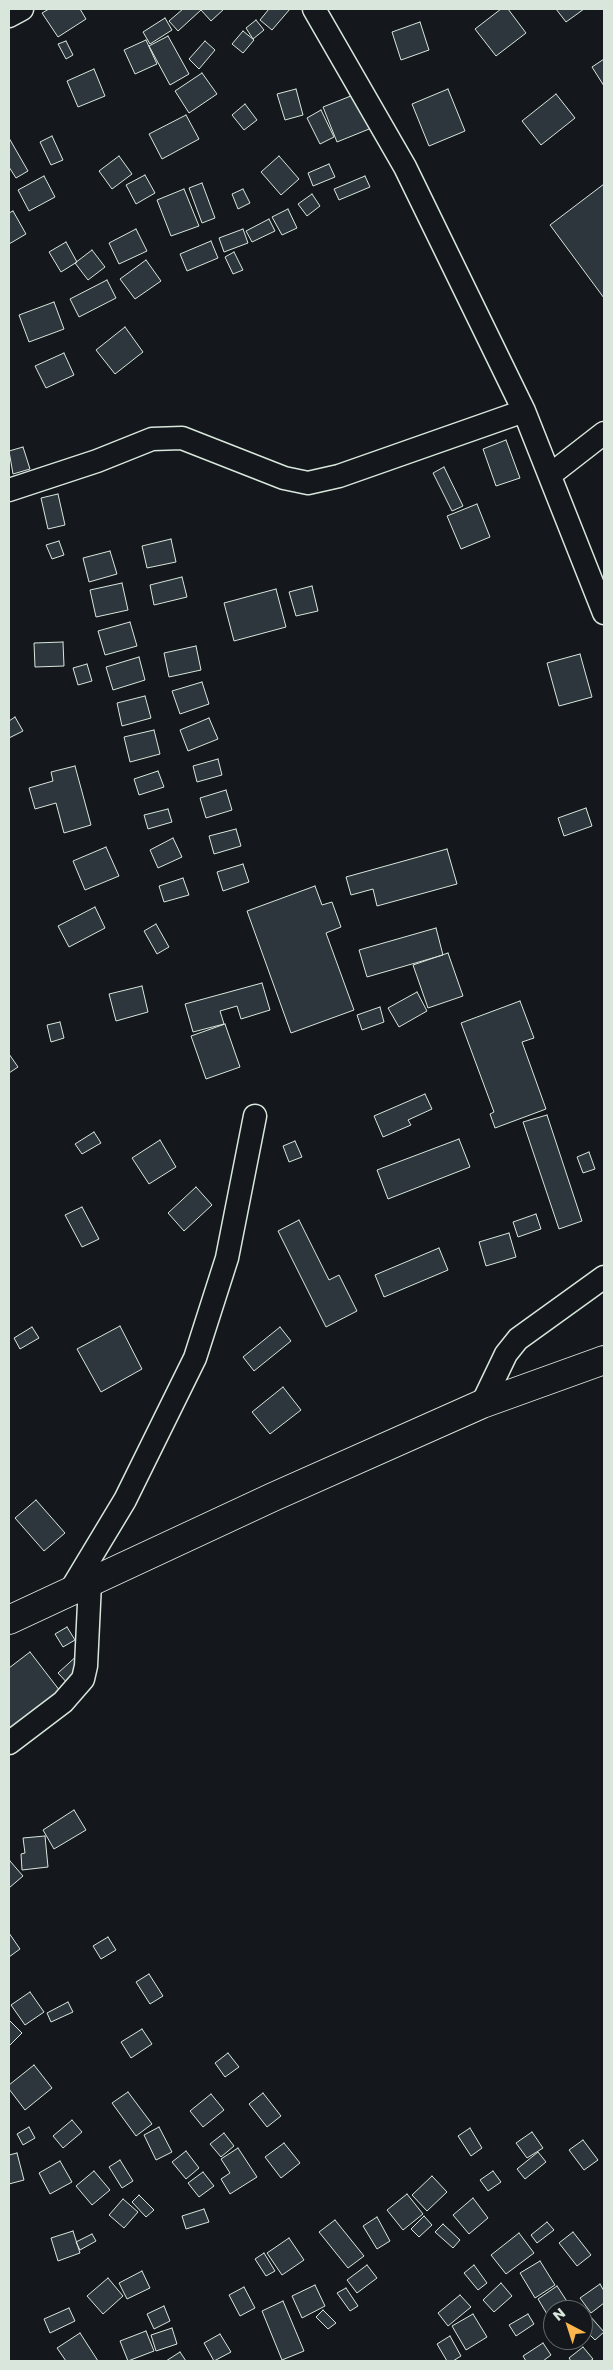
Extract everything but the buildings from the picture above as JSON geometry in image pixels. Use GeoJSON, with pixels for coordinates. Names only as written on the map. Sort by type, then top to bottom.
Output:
{"type":"FeatureCollection","features":[{"type":"Feature","properties":{"kind":"main road"},"geometry":{"type":"LineString","coordinates":[[9,1620],[274,1497],[482,1404],[604,1360]]}},
{"type":"Feature","properties":{"kind":"street"},"geometry":{"type":"LineString","coordinates":[[9,16],[22,9]]}},
{"type":"Feature","properties":{"kind":"street"},"geometry":{"type":"LineString","coordinates":[[314,9],[405,167],[524,411],[604,613]]}},
{"type":"Feature","properties":{"kind":"street"},"geometry":{"type":"LineString","coordinates":[[9,490],[97,461],[152,439],[182,438],[268,473],[308,483],[339,476],[524,411]]}},
{"type":"Feature","properties":{"kind":"street"},"geometry":{"type":"LineString","coordinates":[[550,474],[604,433]]}},
{"type":"Feature","properties":{"kind":"street"},"geometry":{"type":"LineString","coordinates":[[9,1743],[63,1702],[83,1680],[86,1666],[80,1588],[195,1358],[227,1258],[254,1116]]}},
{"type":"Feature","properties":{"kind":"street"},"geometry":{"type":"LineString","coordinates":[[482,1404],[506,1354],[518,1340],[604,1277]]}}]}
